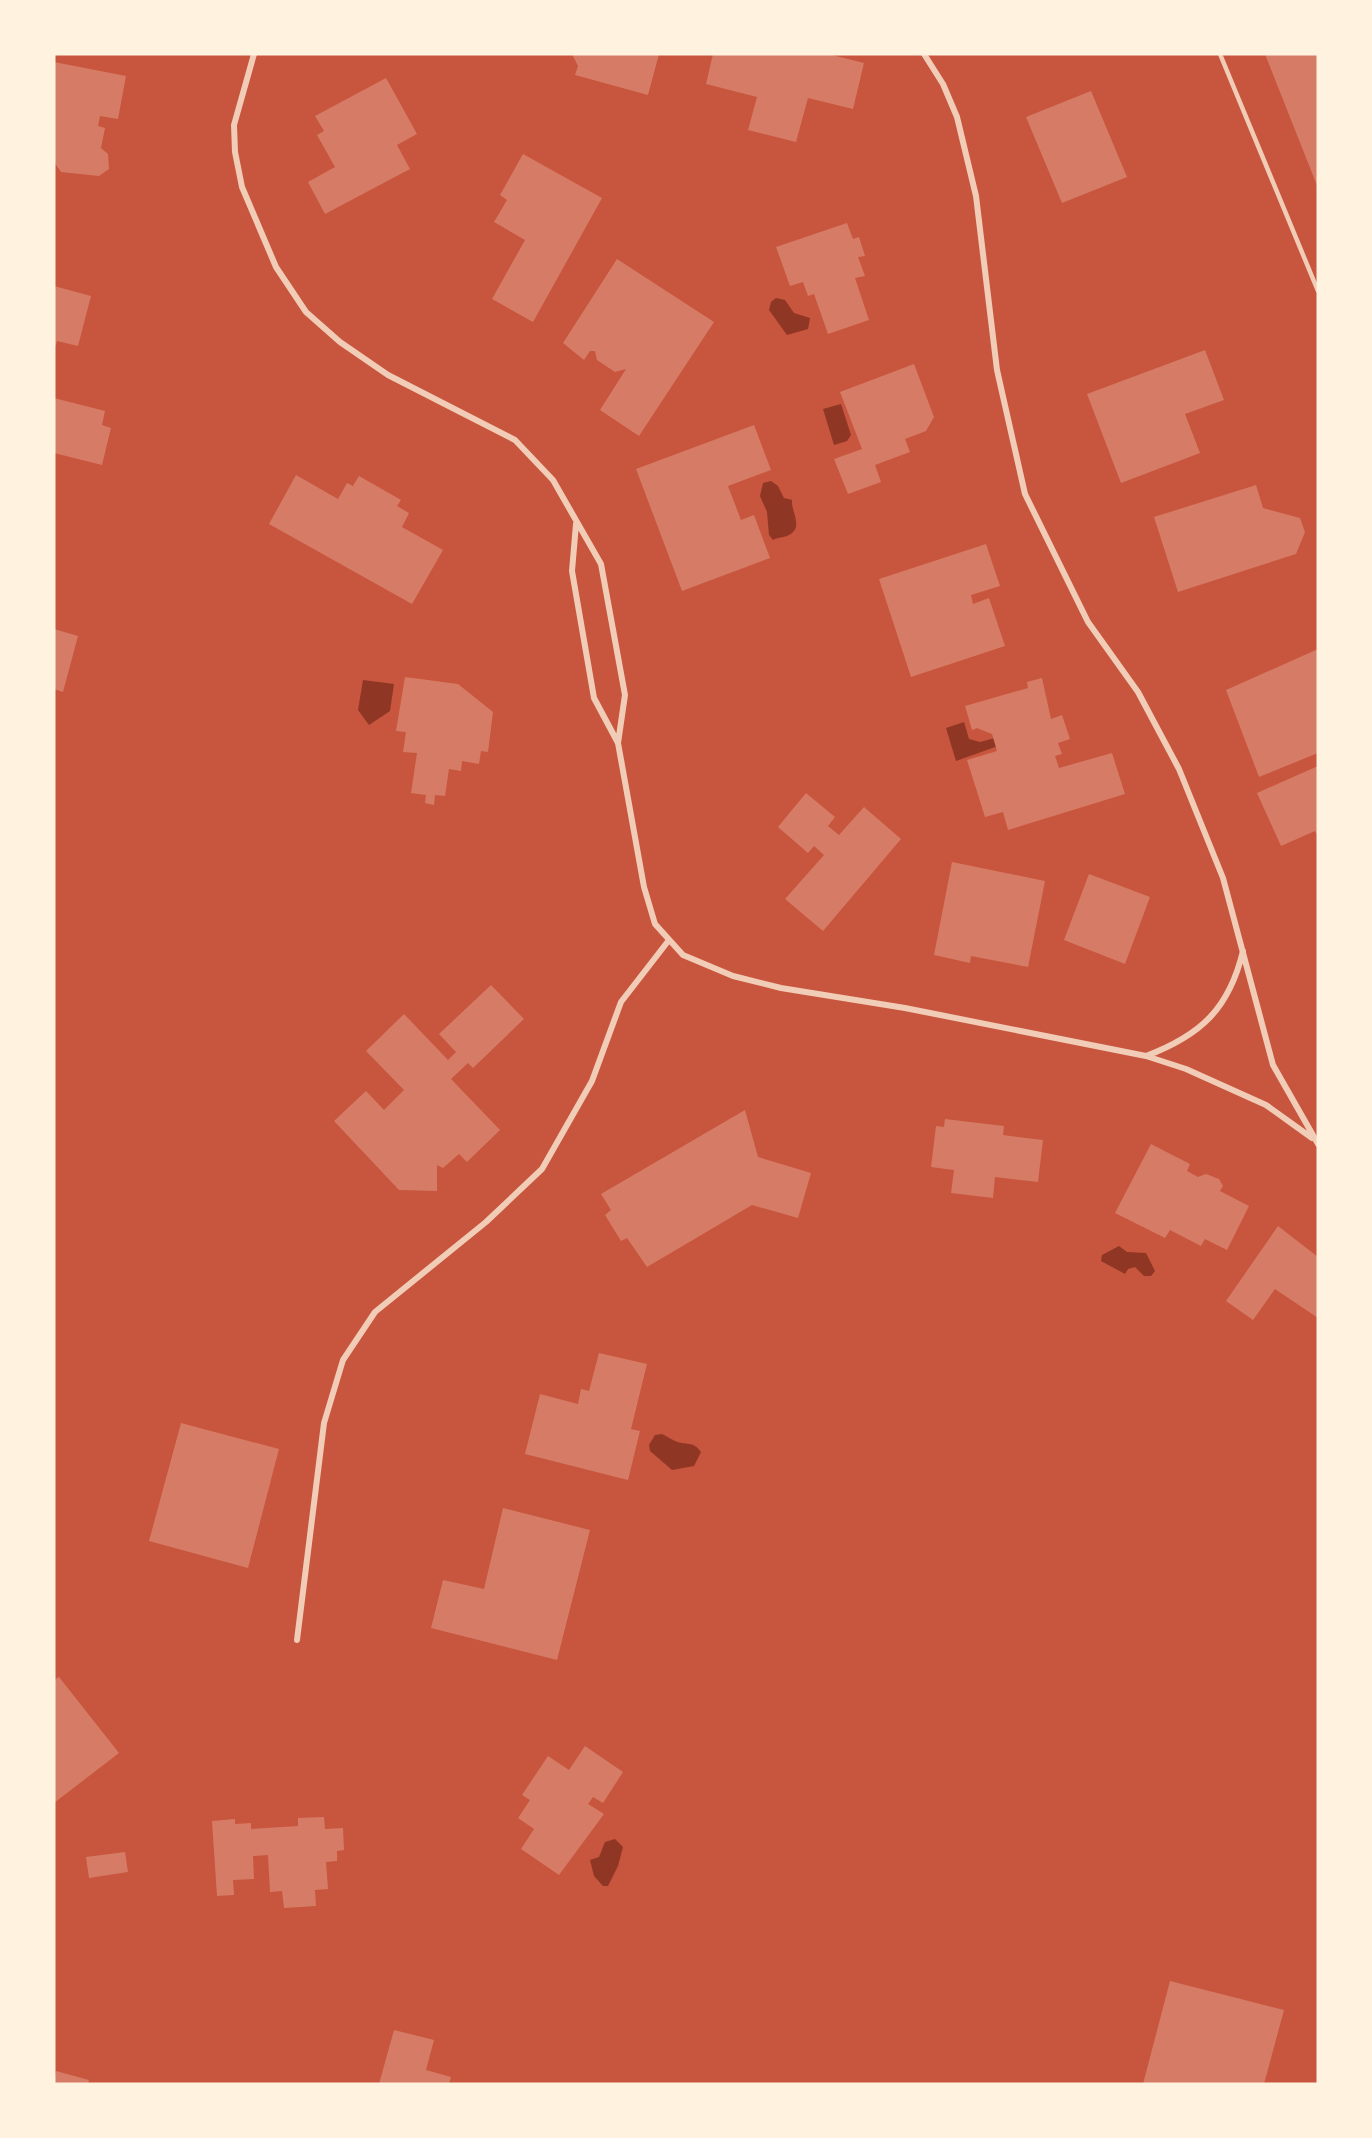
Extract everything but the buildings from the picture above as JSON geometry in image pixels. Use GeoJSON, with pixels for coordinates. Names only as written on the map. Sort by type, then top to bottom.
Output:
{"type":"FeatureCollection","features":[{"type":"Feature","properties":{"kind":"street"},"geometry":{"type":"LineString","coordinates":[[254,54],[234,125],[235,152],[242,187],[276,267],[306,312],[340,342],[369,362],[451,409],[514,440],[553,480],[576,524],[601,564],[625,695],[618,743]]}},
{"type":"Feature","properties":{"kind":"street"},"geometry":{"type":"LineString","coordinates":[[924,54],[943,84],[957,117],[976,196],[997,370],[1025,494],[1088,622],[1138,692],[1179,769],[1223,878],[1273,1065],[1316,1142]]}},
{"type":"Feature","properties":{"kind":"street"},"geometry":{"type":"LineString","coordinates":[[576,524],[572,571],[594,698],[618,743],[644,887],[655,924],[683,955],[742,979],[1146,1056],[1186,1069],[1266,1105],[1316,1142]]}},
{"type":"Feature","properties":{"kind":"street"},"geometry":{"type":"LineString","coordinates":[[297,1640],[324,1423],[343,1360],[375,1312],[486,1222],[542,1169],[592,1081],[621,1002],[669,940]]}},
{"type":"Feature","properties":{"kind":"street"},"geometry":{"type":"LineString","coordinates":[[1146,1056],[1177,1044],[1204,1024],[1223,1002],[1236,980],[1244,950]]}},
{"type":"Feature","properties":{"kind":"lane"},"geometry":{"type":"LineString","coordinates":[[1220,54],[1318,291]]}},
{"type":"Feature","properties":{"kind":"shaded area"},"geometry":{"type":"Polygon","coordinates":[[[776,298],[785,300],[794,313],[810,318],[808,329],[787,335],[769,310],[771,302],[776,298]]]}},
{"type":"Feature","properties":{"kind":"shaded area"},"geometry":{"type":"Polygon","coordinates":[[[841,404],[851,435],[847,441],[834,445],[823,409],[841,404]]]}},
{"type":"Feature","properties":{"kind":"shaded area"},"geometry":{"type":"Polygon","coordinates":[[[771,481],[778,486],[784,498],[792,500],[796,520],[792,533],[773,540],[769,535],[767,512],[760,496],[763,483],[771,481]]]}},
{"type":"Feature","properties":{"kind":"shaded area"},"geometry":{"type":"Polygon","coordinates":[[[363,680],[394,684],[390,711],[369,725],[358,710],[363,680]]]}},
{"type":"Feature","properties":{"kind":"shaded area"},"geometry":{"type":"Polygon","coordinates":[[[964,722],[969,739],[980,742],[995,738],[998,746],[956,761],[946,728],[964,722]]]}},
{"type":"Feature","properties":{"kind":"shaded area"},"geometry":{"type":"Polygon","coordinates":[[[1119,1246],[1127,1252],[1146,1253],[1155,1271],[1151,1276],[1144,1276],[1135,1267],[1128,1269],[1125,1274],[1101,1261],[1102,1255],[1119,1246]]]}},
{"type":"Feature","properties":{"kind":"shaded area"},"geometry":{"type":"Polygon","coordinates":[[[662,1434],[675,1441],[698,1448],[701,1452],[694,1466],[672,1470],[650,1451],[649,1445],[655,1435],[662,1434]]]}},
{"type":"Feature","properties":{"kind":"shaded area"},"geometry":{"type":"Polygon","coordinates":[[[615,1839],[623,1847],[618,1866],[608,1886],[603,1886],[594,1876],[590,1860],[599,1857],[605,1842],[615,1839]]]}}]}
